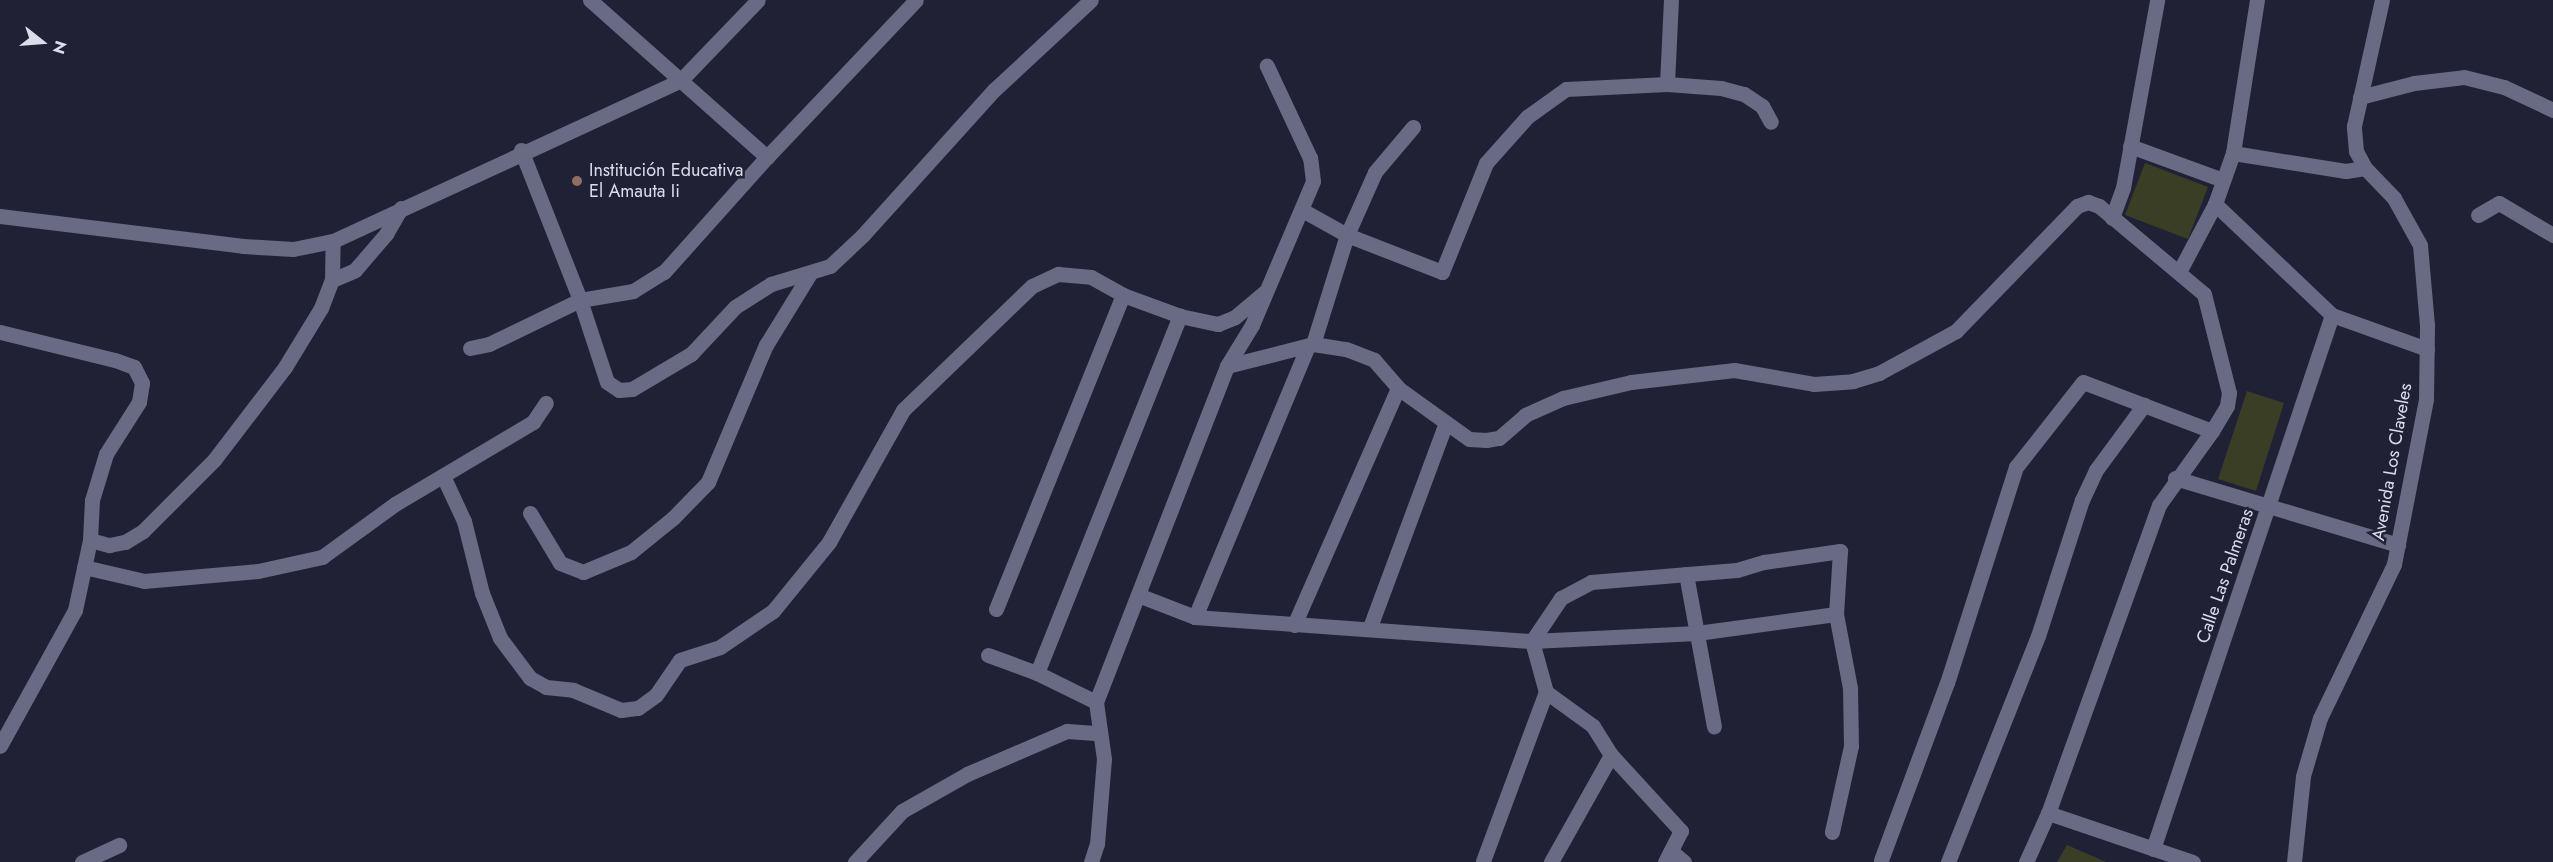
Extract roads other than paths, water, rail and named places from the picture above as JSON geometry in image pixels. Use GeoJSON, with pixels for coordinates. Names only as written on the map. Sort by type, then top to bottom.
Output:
{"type":"FeatureCollection","features":[{"type":"Feature","properties":{"kind":"street"},"geometry":{"type":"LineString","coordinates":[[590,0],[767,157]]}},
{"type":"Feature","properties":{"kind":"street"},"geometry":{"type":"LineString","coordinates":[[0,216],[243,246],[293,249],[333,241],[521,150],[680,81],[758,0]]}},
{"type":"Feature","properties":{"kind":"street"},"geometry":{"type":"LineString","coordinates":[[470,348],[489,344],[580,300],[633,291],[664,272],[767,157],[916,0]]}},
{"type":"Feature","properties":{"kind":"street"},"geometry":{"type":"LineString","coordinates":[[521,150],[580,300],[607,382],[619,390],[632,389],[691,354],[735,307],[771,284],[809,275],[830,266],[862,236],[994,90],[1091,0]]}},
{"type":"Feature","properties":{"kind":"street"},"geometry":{"type":"LineString","coordinates":[[1667,84],[1671,0]]}},
{"type":"Feature","properties":{"kind":"street"},"geometry":{"type":"LineString","coordinates":[[2112,218],[2123,188],[2157,0]]}},
{"type":"Feature","properties":{"kind":"street"},"geometry":{"type":"LineString","coordinates":[[2179,272],[2215,204],[2233,153],[2258,0]]}},
{"type":"Feature","properties":{"kind":"street","name":"Avenida Los Claveles"},"geometry":{"type":"LineString","coordinates":[[2294,862],[2303,776],[2320,718],[2394,564],[2426,399],[2427,349],[2420,245],[2394,198],[2365,168],[2356,151],[2354,126],[2382,0]]}},
{"type":"Feature","properties":{"kind":"street"},"geometry":{"type":"LineString","coordinates":[[1091,862],[1097,844],[1104,759],[1095,702],[1227,366],[1252,325],[1313,182],[1310,158],[1267,66]]}},
{"type":"Feature","properties":{"kind":"street"},"geometry":{"type":"LineString","coordinates":[[2360,97],[2414,82],[2464,77],[2504,87],[2553,110]]}},
{"type":"Feature","properties":{"kind":"street"},"geometry":{"type":"LineString","coordinates":[[1302,210],[1347,235],[1442,272],[1486,163],[1527,117],[1566,89],[1667,84],[1744,94],[1762,106],[1771,122]]}},
{"type":"Feature","properties":{"kind":"street"},"geometry":{"type":"LineString","coordinates":[[1195,617],[1311,345],[1347,235],[1375,172],[1413,127]]}},
{"type":"Feature","properties":{"kind":"street"},"geometry":{"type":"LineString","coordinates":[[2130,146],[2223,180]]}},
{"type":"Feature","properties":{"kind":"street"},"geometry":{"type":"LineString","coordinates":[[2233,153],[2346,171],[2365,168]]}},
{"type":"Feature","properties":{"kind":"street"},"geometry":{"type":"LineString","coordinates":[[1227,366],[1311,345],[1346,349],[1374,360],[1398,388],[1469,439],[1486,440],[1499,438],[1525,415],[1563,398],[1631,382],[1734,370],[1814,384],[1853,381],[1879,373],[1956,331],[2077,206],[2088,202],[2112,218],[2204,294],[2229,393],[2228,406],[2158,505],[2048,813],[2026,862]]}},
{"type":"Feature","properties":{"kind":"street"},"geometry":{"type":"LineString","coordinates":[[2478,215],[2499,203],[2553,235]]}},
{"type":"Feature","properties":{"kind":"street"},"geometry":{"type":"LineString","coordinates":[[2215,204],[2332,315],[2427,349]]}},
{"type":"Feature","properties":{"kind":"street"},"geometry":{"type":"LineString","coordinates":[[332,280],[355,270],[386,234],[401,208]]}},
{"type":"Feature","properties":{"kind":"street"},"geometry":{"type":"LineString","coordinates":[[90,540],[109,544],[125,542],[143,531],[214,460],[285,367],[321,308],[332,280],[333,241]]}},
{"type":"Feature","properties":{"kind":"street"},"geometry":{"type":"LineString","coordinates":[[443,476],[464,521],[482,592],[500,638],[530,678],[621,710],[638,708],[656,695],[680,660],[720,647],[773,611],[829,542],[903,410],[1032,286],[1058,274],[1091,277],[1123,295],[1180,316],[1218,324],[1234,316],[1266,291]]}},
{"type":"Feature","properties":{"kind":"street"},"geometry":{"type":"LineString","coordinates":[[530,513],[560,563],[583,572],[631,552],[673,518],[708,482],[766,345],[809,275]]}},
{"type":"Feature","properties":{"kind":"street"},"geometry":{"type":"LineString","coordinates":[[996,609],[1123,295]]}},
{"type":"Feature","properties":{"kind":"street","name":"Calle Las Palmeras"},"geometry":{"type":"LineString","coordinates":[[2153,849],[2332,315]]}},
{"type":"Feature","properties":{"kind":"street"},"geometry":{"type":"LineString","coordinates":[[1037,673],[1180,316]]}},
{"type":"Feature","properties":{"kind":"street"},"geometry":{"type":"LineString","coordinates":[[0,332],[115,360],[134,367],[142,383],[139,402],[106,454],[92,500],[90,540],[75,610],[0,746]]}},
{"type":"Feature","properties":{"kind":"street"},"geometry":{"type":"LineString","coordinates":[[1881,860],[1947,683],[2016,467],[2083,382],[2212,430]]}},
{"type":"Feature","properties":{"kind":"street"},"geometry":{"type":"LineString","coordinates":[[1294,626],[1398,388]]}},
{"type":"Feature","properties":{"kind":"street"},"geometry":{"type":"LineString","coordinates":[[84,567],[144,581],[258,571],[322,557],[395,504],[533,422],[546,403]]}},
{"type":"Feature","properties":{"kind":"street"},"geometry":{"type":"LineString","coordinates":[[1948,862],[2038,636],[2082,500],[2096,470],[2144,405]]}},
{"type":"Feature","properties":{"kind":"street"},"geometry":{"type":"LineString","coordinates":[[1370,627],[1446,423]]}},
{"type":"Feature","properties":{"kind":"street"},"geometry":{"type":"LineString","coordinates":[[2175,478],[2268,508],[2398,545]]}},
{"type":"Feature","properties":{"kind":"street"},"geometry":{"type":"LineString","coordinates":[[1482,862],[1546,692],[1532,641],[1561,598],[1591,582],[1686,574],[1840,551],[1836,614],[1850,688],[1851,746],[1832,832]]}},
{"type":"Feature","properties":{"kind":"street"},"geometry":{"type":"LineString","coordinates":[[1686,574],[1714,726]]}},
{"type":"Feature","properties":{"kind":"street"},"geometry":{"type":"LineString","coordinates":[[1138,595],[1195,617],[1294,626],[1370,627],[1532,641],[1696,633],[1836,614]]}},
{"type":"Feature","properties":{"kind":"street"},"geometry":{"type":"LineString","coordinates":[[988,655],[1037,673],[1095,702]]}},
{"type":"Feature","properties":{"kind":"street"},"geometry":{"type":"LineString","coordinates":[[1546,692],[1593,726],[1611,755],[1681,831],[1668,856],[1684,862]]}},
{"type":"Feature","properties":{"kind":"street"},"geometry":{"type":"LineString","coordinates":[[855,862],[902,811],[967,774],[1067,731],[1099,733]]}},
{"type":"Feature","properties":{"kind":"street"},"geometry":{"type":"LineString","coordinates":[[1551,862],[1611,755]]}},
{"type":"Feature","properties":{"kind":"street"},"geometry":{"type":"LineString","coordinates":[[2048,813],[2193,862]]}},
{"type":"Feature","properties":{"kind":"street"},"geometry":{"type":"LineString","coordinates":[[82,862],[119,844]]}},
{"type":"Feature","properties":{"kind":"place","name":"Institución Educativa El Amauta Ii"},"geometry":{"type":"Point","coordinates":[577,181]}}]}
